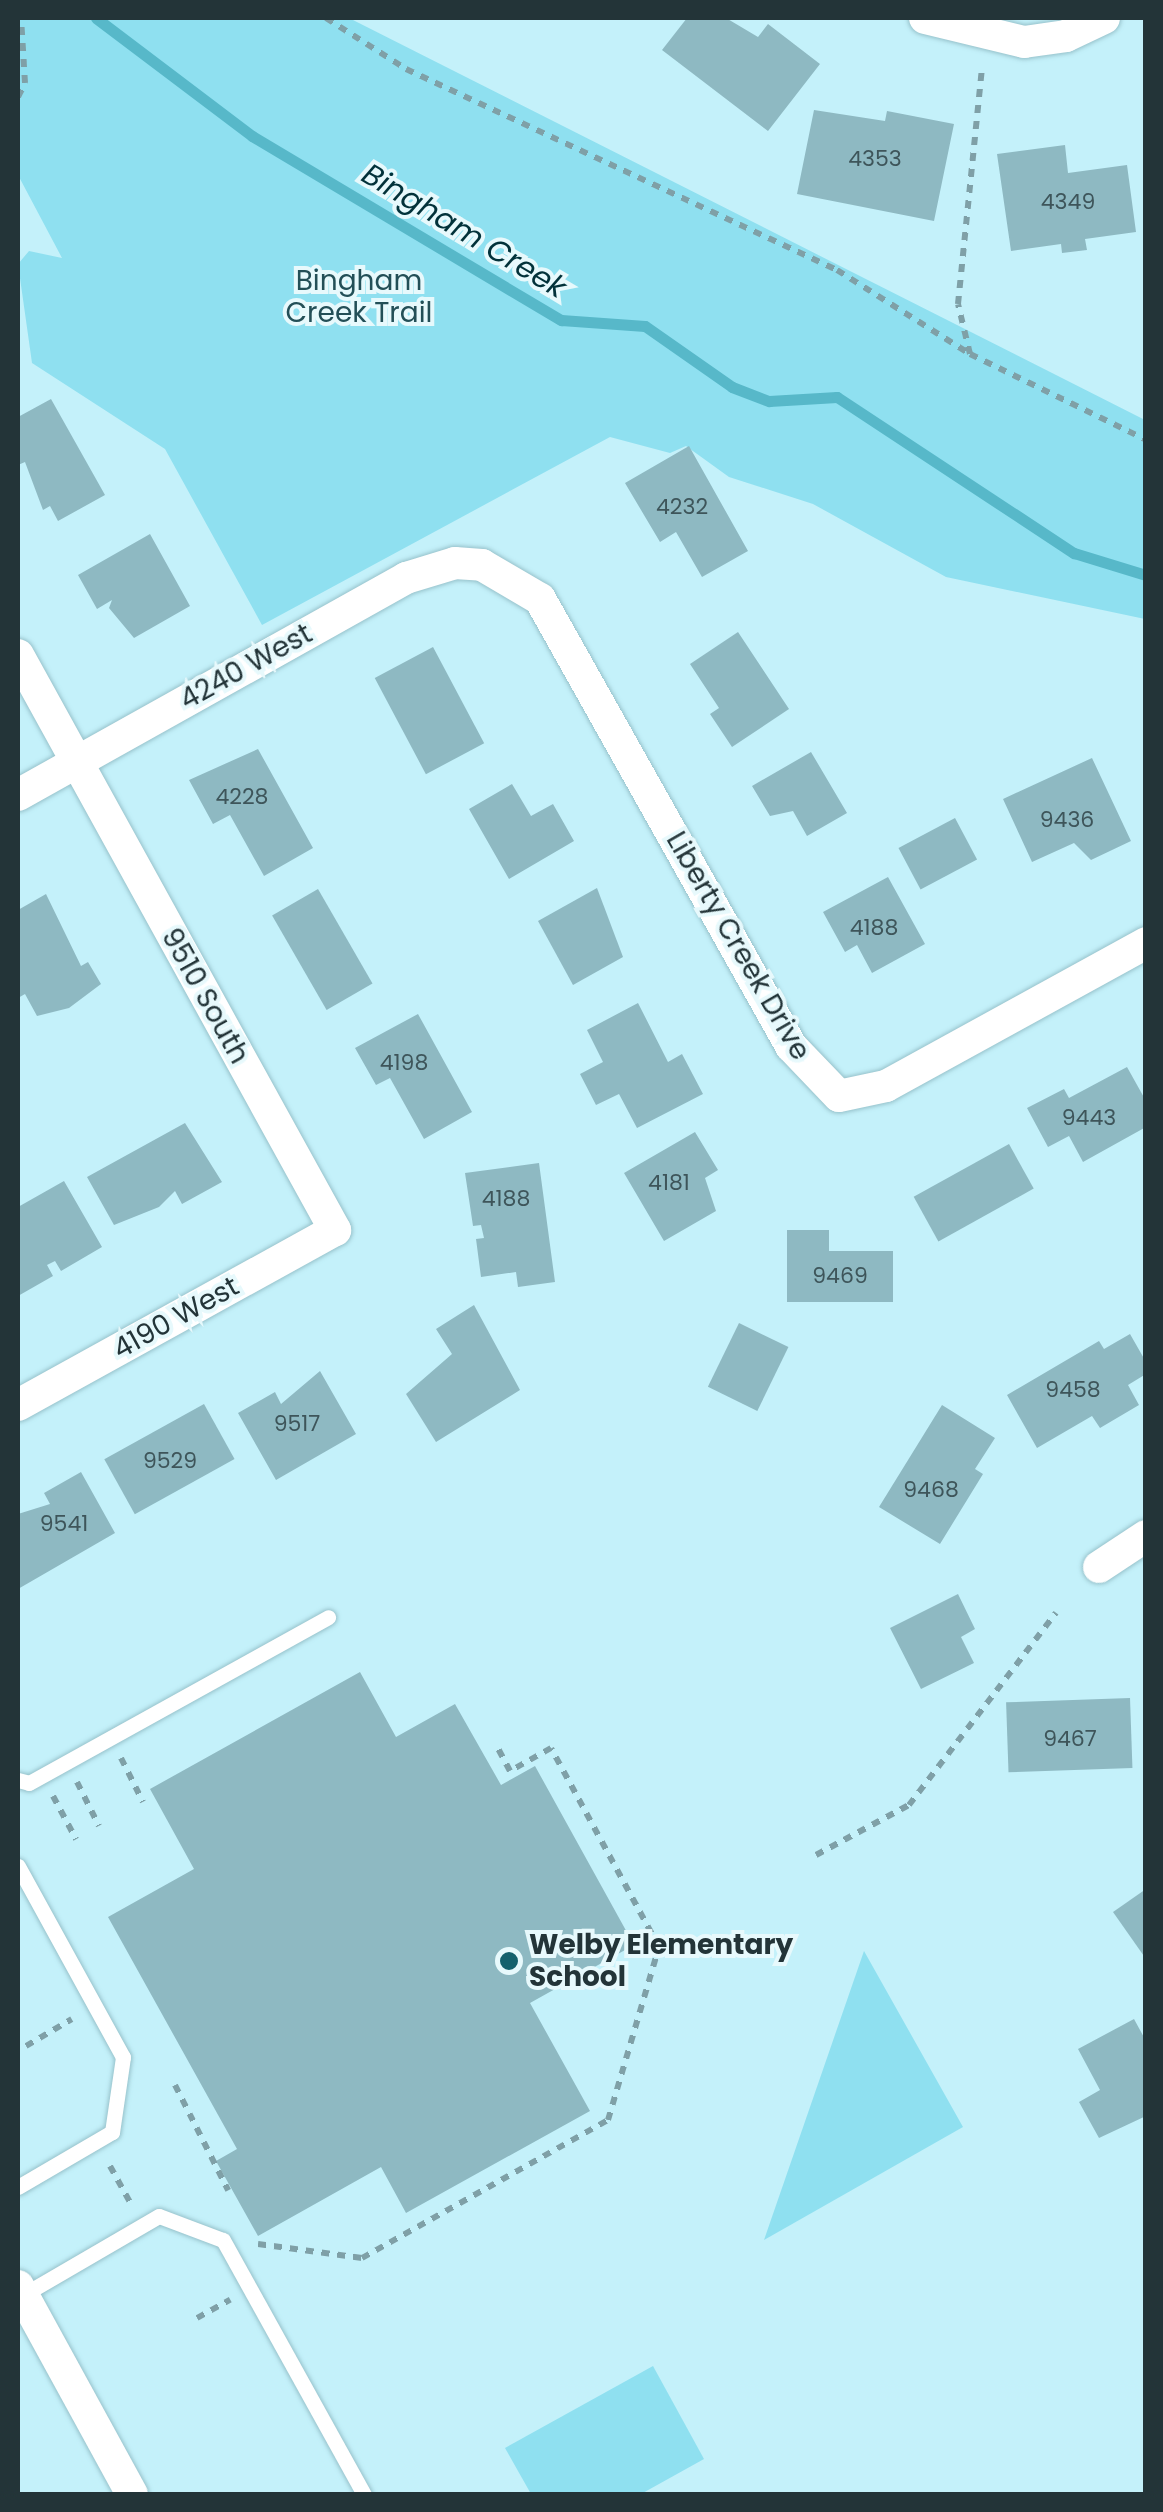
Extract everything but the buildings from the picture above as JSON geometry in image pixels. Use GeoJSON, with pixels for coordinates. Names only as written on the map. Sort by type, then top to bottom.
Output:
{"type":"FeatureCollection","features":[{"type":"Feature","properties":{"kind":"street"},"geometry":{"type":"LineString","coordinates":[[925,18],[985,36],[1046,41],[1094,23]]}},
{"type":"Feature","properties":{"kind":"street","name":"4240 West"},"geometry":{"type":"LineString","coordinates":[[18,795],[406,578],[455,562],[482,565]]}},
{"type":"Feature","properties":{"kind":"street","name":"Liberty Creek Drive"},"geometry":{"type":"LineString","coordinates":[[482,565],[540,599],[791,1046],[839,1096],[886,1086],[1146,943]]}},
{"type":"Feature","properties":{"kind":"street","name":"9510 South"},"geometry":{"type":"LineString","coordinates":[[18,655],[335,1230]]}},
{"type":"Feature","properties":{"kind":"street","name":"4190 West"},"geometry":{"type":"LineString","coordinates":[[18,1405],[335,1230]]}},
{"type":"Feature","properties":{"kind":"street"},"geometry":{"type":"LineString","coordinates":[[1099,1567],[1146,1536]]}},
{"type":"Feature","properties":{"kind":"street"},"geometry":{"type":"LineString","coordinates":[[20,2291],[132,2494]]}},
{"type":"Feature","properties":{"kind":"lane"},"geometry":{"type":"LineString","coordinates":[[18,1780],[42,1776],[328,1617]]}},
{"type":"Feature","properties":{"kind":"lane"},"geometry":{"type":"LineString","coordinates":[[18,1866],[123,2058],[112,2132],[18,2187]]}},
{"type":"Feature","properties":{"kind":"lane"},"geometry":{"type":"LineString","coordinates":[[20,2291],[159,2216],[223,2240],[364,2494]]}},
{"type":"Feature","properties":{"kind":"path"},"geometry":{"type":"LineString","coordinates":[[18,97],[25,83],[22,18]]}},
{"type":"Feature","properties":{"kind":"path"},"geometry":{"type":"LineString","coordinates":[[326,18],[406,69],[836,270],[970,354],[1146,440]]}},
{"type":"Feature","properties":{"kind":"path"},"geometry":{"type":"LineString","coordinates":[[970,354],[958,304],[985,36]]}},
{"type":"Feature","properties":{"kind":"path"},"geometry":{"type":"LineString","coordinates":[[816,1855],[909,1805],[1056,1613]]}},
{"type":"Feature","properties":{"kind":"path"},"geometry":{"type":"LineString","coordinates":[[110,1738],[142,1802]]}},
{"type":"Feature","properties":{"kind":"path"},"geometry":{"type":"LineString","coordinates":[[258,2244],[362,2258],[608,2120],[659,1947],[551,1748],[510,1772],[496,1745]]}},
{"type":"Feature","properties":{"kind":"path"},"geometry":{"type":"LineString","coordinates":[[66,1762],[99,1826]]}},
{"type":"Feature","properties":{"kind":"path"},"geometry":{"type":"LineString","coordinates":[[42,1776],[76,1839]]}},
{"type":"Feature","properties":{"kind":"path"},"geometry":{"type":"LineString","coordinates":[[26,2046],[74,2019]]}},
{"type":"Feature","properties":{"kind":"path"},"geometry":{"type":"LineString","coordinates":[[175,2085],[228,2190]]}},
{"type":"Feature","properties":{"kind":"path"},"geometry":{"type":"LineString","coordinates":[[110,2166],[130,2204]]}},
{"type":"Feature","properties":{"kind":"path"},"geometry":{"type":"LineString","coordinates":[[197,2318],[230,2300]]}},
{"type":"Feature","properties":{"kind":"green space","name":"Bingham Creek Trail"},"geometry":{"type":"Polygon","coordinates":[[[18,18],[349,18],[1145,420],[1145,619],[946,577],[813,504],[729,477],[686,446],[670,453],[610,437],[262,625],[165,449],[32,363],[18,264],[29,251],[62,258],[18,175],[18,18]]]}},
{"type":"Feature","properties":{"kind":"green space"},"geometry":{"type":"Polygon","coordinates":[[[864,1951],[963,2127],[764,2240],[864,1951]]]}},
{"type":"Feature","properties":{"kind":"green space"},"geometry":{"type":"Polygon","coordinates":[[[653,2366],[704,2459],[641,2494],[531,2494],[505,2448],[653,2366]]]}},
{"type":"Feature","properties":{"kind":"waterway","name":"Bingham Creek"},"geometry":{"type":"LineString","coordinates":[[96,18],[252,136],[561,320],[645,326],[732,387],[769,401],[837,397],[1074,553],[1146,575]]}},
{"type":"Feature","properties":{"kind":"place","name":"Welby Elementary School"},"geometry":{"type":"Point","coordinates":[509,1961]}}]}
